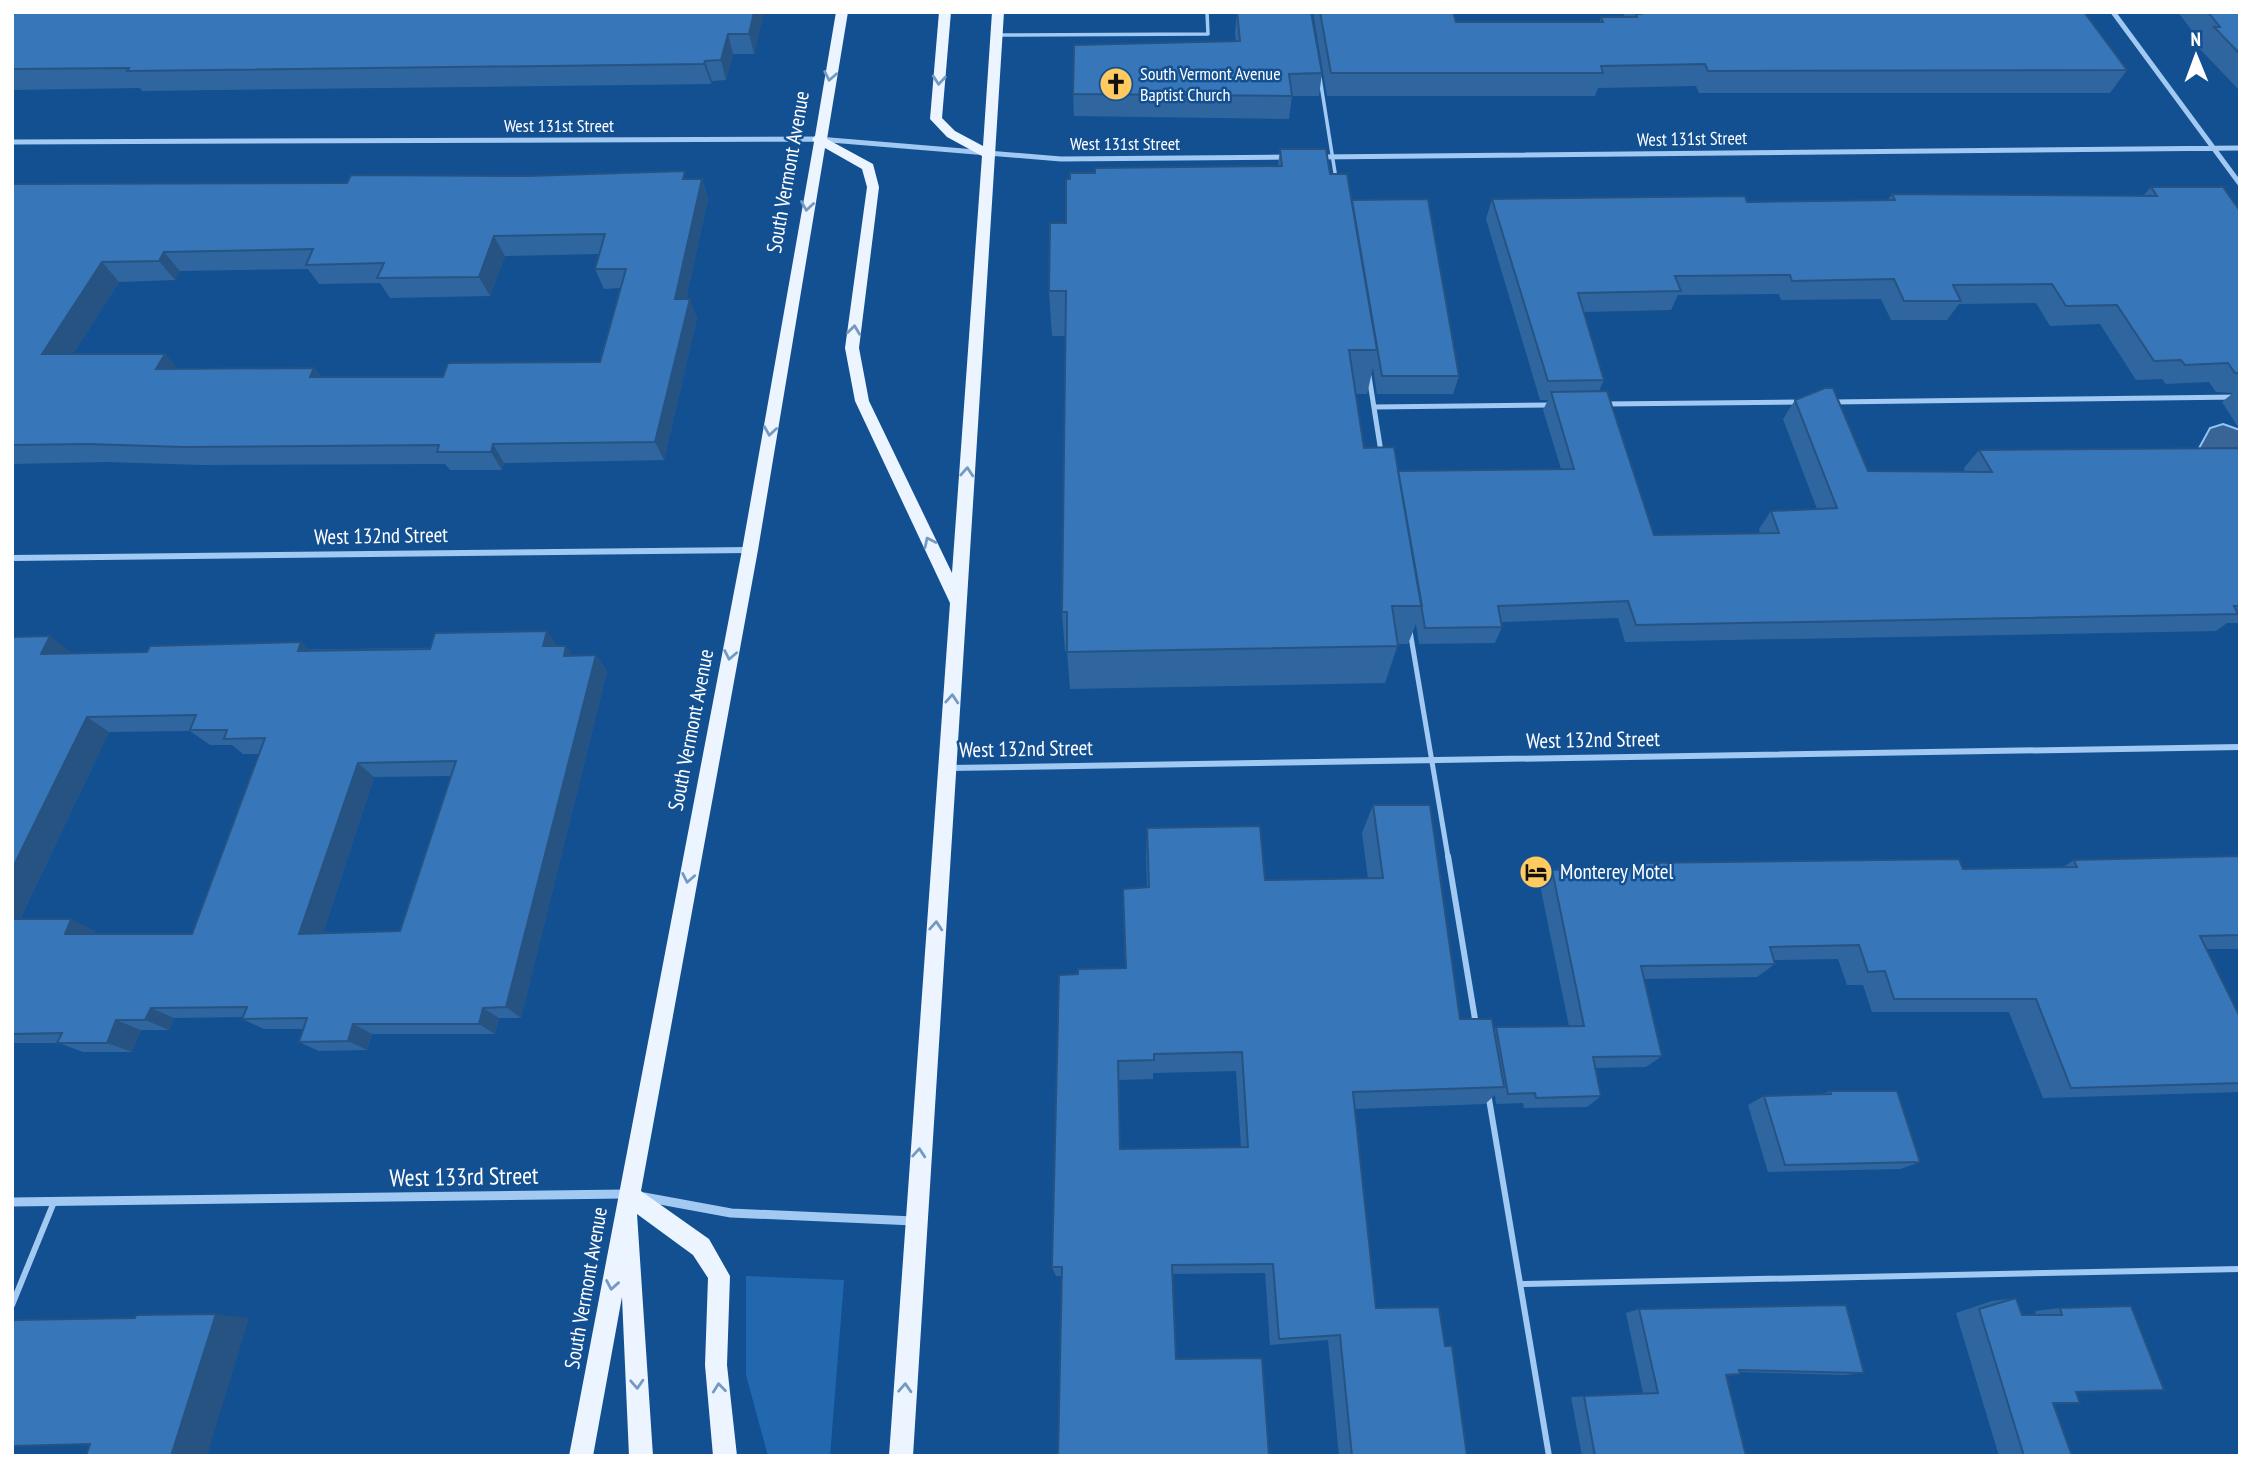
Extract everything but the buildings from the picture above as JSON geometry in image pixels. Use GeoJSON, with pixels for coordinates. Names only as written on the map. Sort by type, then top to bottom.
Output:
{"type":"FeatureCollection","features":[{"type":"Feature","properties":{"kind":"main road","name":"South Vermont Avenue"},"geometry":{"type":"LineString","coordinates":[[581,1456],[750,550],[818,139],[842,12]]}},
{"type":"Feature","properties":{"kind":"main road"},"geometry":{"type":"LineString","coordinates":[[944,12],[936,119],[951,134],[989,155]]}},
{"type":"Feature","properties":{"kind":"main road"},"geometry":{"type":"LineString","coordinates":[[901,1456],[998,12]]}},
{"type":"Feature","properties":{"kind":"main road"},"geometry":{"type":"LineString","coordinates":[[818,139],[868,167],[873,187],[852,348],[862,401],[958,603]]}},
{"type":"Feature","properties":{"kind":"main road"},"geometry":{"type":"LineString","coordinates":[[628,1194],[641,1456]]}},
{"type":"Feature","properties":{"kind":"main road"},"geometry":{"type":"LineString","coordinates":[[628,1194],[701,1247],[719,1276],[716,1365],[725,1456]]}},
{"type":"Feature","properties":{"kind":"street"},"geometry":{"type":"LineString","coordinates":[[2113,12],[2240,184]]}},
{"type":"Feature","properties":{"kind":"street","name":"West 131st Street"},"geometry":{"type":"LineString","coordinates":[[12,142],[818,139],[1061,159],[1292,157]]}},
{"type":"Feature","properties":{"kind":"street","name":"West 131st Street"},"geometry":{"type":"LineString","coordinates":[[1306,157],[2240,148]]}},
{"type":"Feature","properties":{"kind":"street","name":"West 132nd Street"},"geometry":{"type":"LineString","coordinates":[[12,558],[750,550]]}},
{"type":"Feature","properties":{"kind":"street","name":"West 132nd Street"},"geometry":{"type":"LineString","coordinates":[[947,768],[2240,747]]}},
{"type":"Feature","properties":{"kind":"street","name":"West 133rd Street"},"geometry":{"type":"LineString","coordinates":[[12,1202],[628,1194],[731,1213],[915,1221]]}},
{"type":"Feature","properties":{"kind":"lane"},"geometry":{"type":"LineString","coordinates":[[996,35],[1208,34],[1208,12]]}},
{"type":"Feature","properties":{"kind":"lane"},"geometry":{"type":"LineString","coordinates":[[1318,65],[1337,183]]}},
{"type":"Feature","properties":{"kind":"lane"},"geometry":{"type":"LineString","coordinates":[[1367,367],[1383,461]]}},
{"type":"Feature","properties":{"kind":"lane"},"geometry":{"type":"LineString","coordinates":[[1821,402],[2240,397]]}},
{"type":"Feature","properties":{"kind":"lane"},"geometry":{"type":"LineString","coordinates":[[1597,404],[1807,402]]}},
{"type":"Feature","properties":{"kind":"lane"},"geometry":{"type":"LineString","coordinates":[[1374,407],[1555,405]]}},
{"type":"Feature","properties":{"kind":"lane"},"geometry":{"type":"LineString","coordinates":[[1409,624],[1478,1036]]}},
{"type":"Feature","properties":{"kind":"lane"},"geometry":{"type":"LineString","coordinates":[[1488,1091],[1549,1456]]}},
{"type":"Feature","properties":{"kind":"lane"},"geometry":{"type":"LineString","coordinates":[[12,1305],[54,1202]]}},
{"type":"Feature","properties":{"kind":"lane"},"geometry":{"type":"LineString","coordinates":[[1521,1284],[2240,1269]]}},
{"type":"Feature","properties":{"kind":"shaded area"},"geometry":{"type":"Polygon","coordinates":[[[2223,424],[2240,430],[2240,453],[2198,450],[2210,428],[2223,424]]]}},
{"type":"Feature","properties":{"kind":"shaded area"},"geometry":{"type":"Polygon","coordinates":[[[746,1276],[844,1280],[830,1456],[768,1456],[746,1375],[746,1276]]]}},
{"type":"Feature","properties":{"kind":"place","name":"South Vermont Avenue Baptist Church"},"geometry":{"type":"Point","coordinates":[1116,84]}},
{"type":"Feature","properties":{"kind":"place","name":"Monterey Motel"},"geometry":{"type":"Point","coordinates":[1536,872]}}]}
